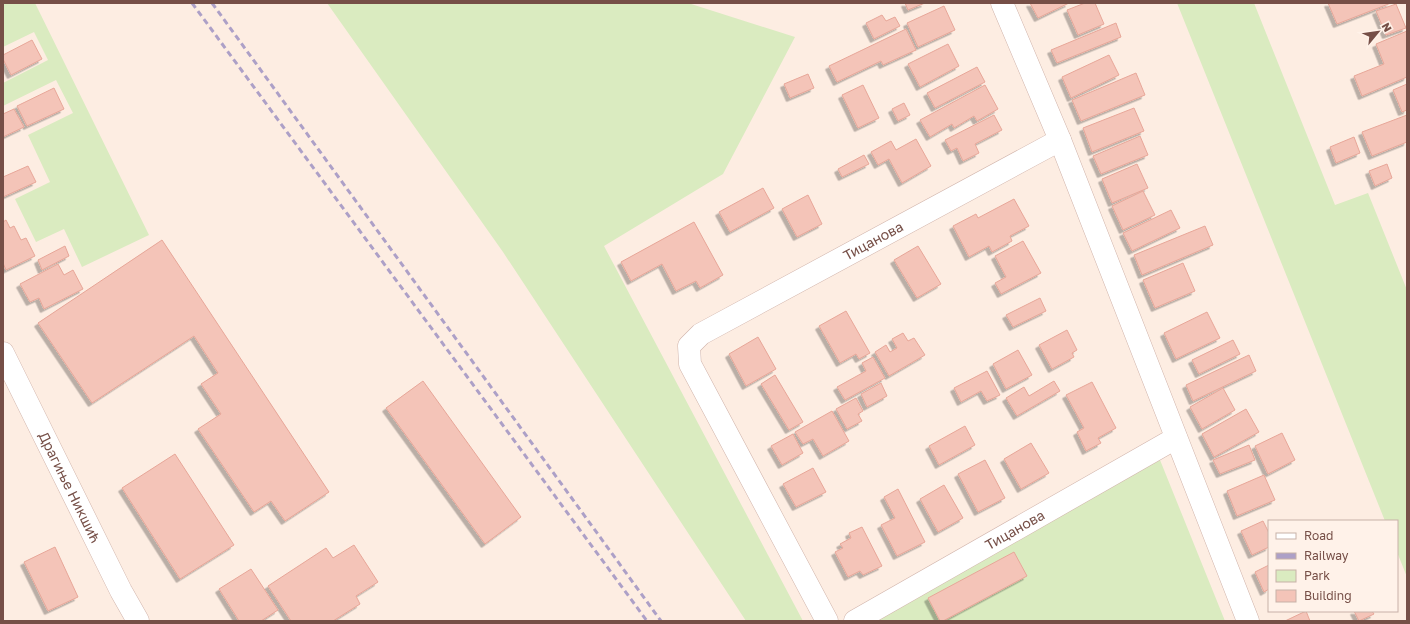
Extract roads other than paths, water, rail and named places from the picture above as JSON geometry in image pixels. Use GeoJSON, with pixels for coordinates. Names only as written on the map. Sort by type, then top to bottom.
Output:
{"type":"FeatureCollection","features":[{"type":"Feature","properties":{"kind":"street"},"geometry":{"type":"LineString","coordinates":[[1002,3],[1060,140],[1248,621]]}},
{"type":"Feature","properties":{"kind":"street","name":"Тицанова"},"geometry":{"type":"LineString","coordinates":[[827,621],[690,364],[690,346],[701,334],[1060,140]]}},
{"type":"Feature","properties":{"kind":"street","name":"Драгиње Никшић"},"geometry":{"type":"LineString","coordinates":[[3,353],[138,621]]}},
{"type":"Feature","properties":{"kind":"street","name":"Тицанова"},"geometry":{"type":"LineString","coordinates":[[855,621],[1176,438]]}},
{"type":"Feature","properties":{"kind":"railway"},"geometry":{"type":"LineString","coordinates":[[192,3],[647,621]]}},
{"type":"Feature","properties":{"kind":"railway"},"geometry":{"type":"LineString","coordinates":[[212,3],[661,621]]}}]}
